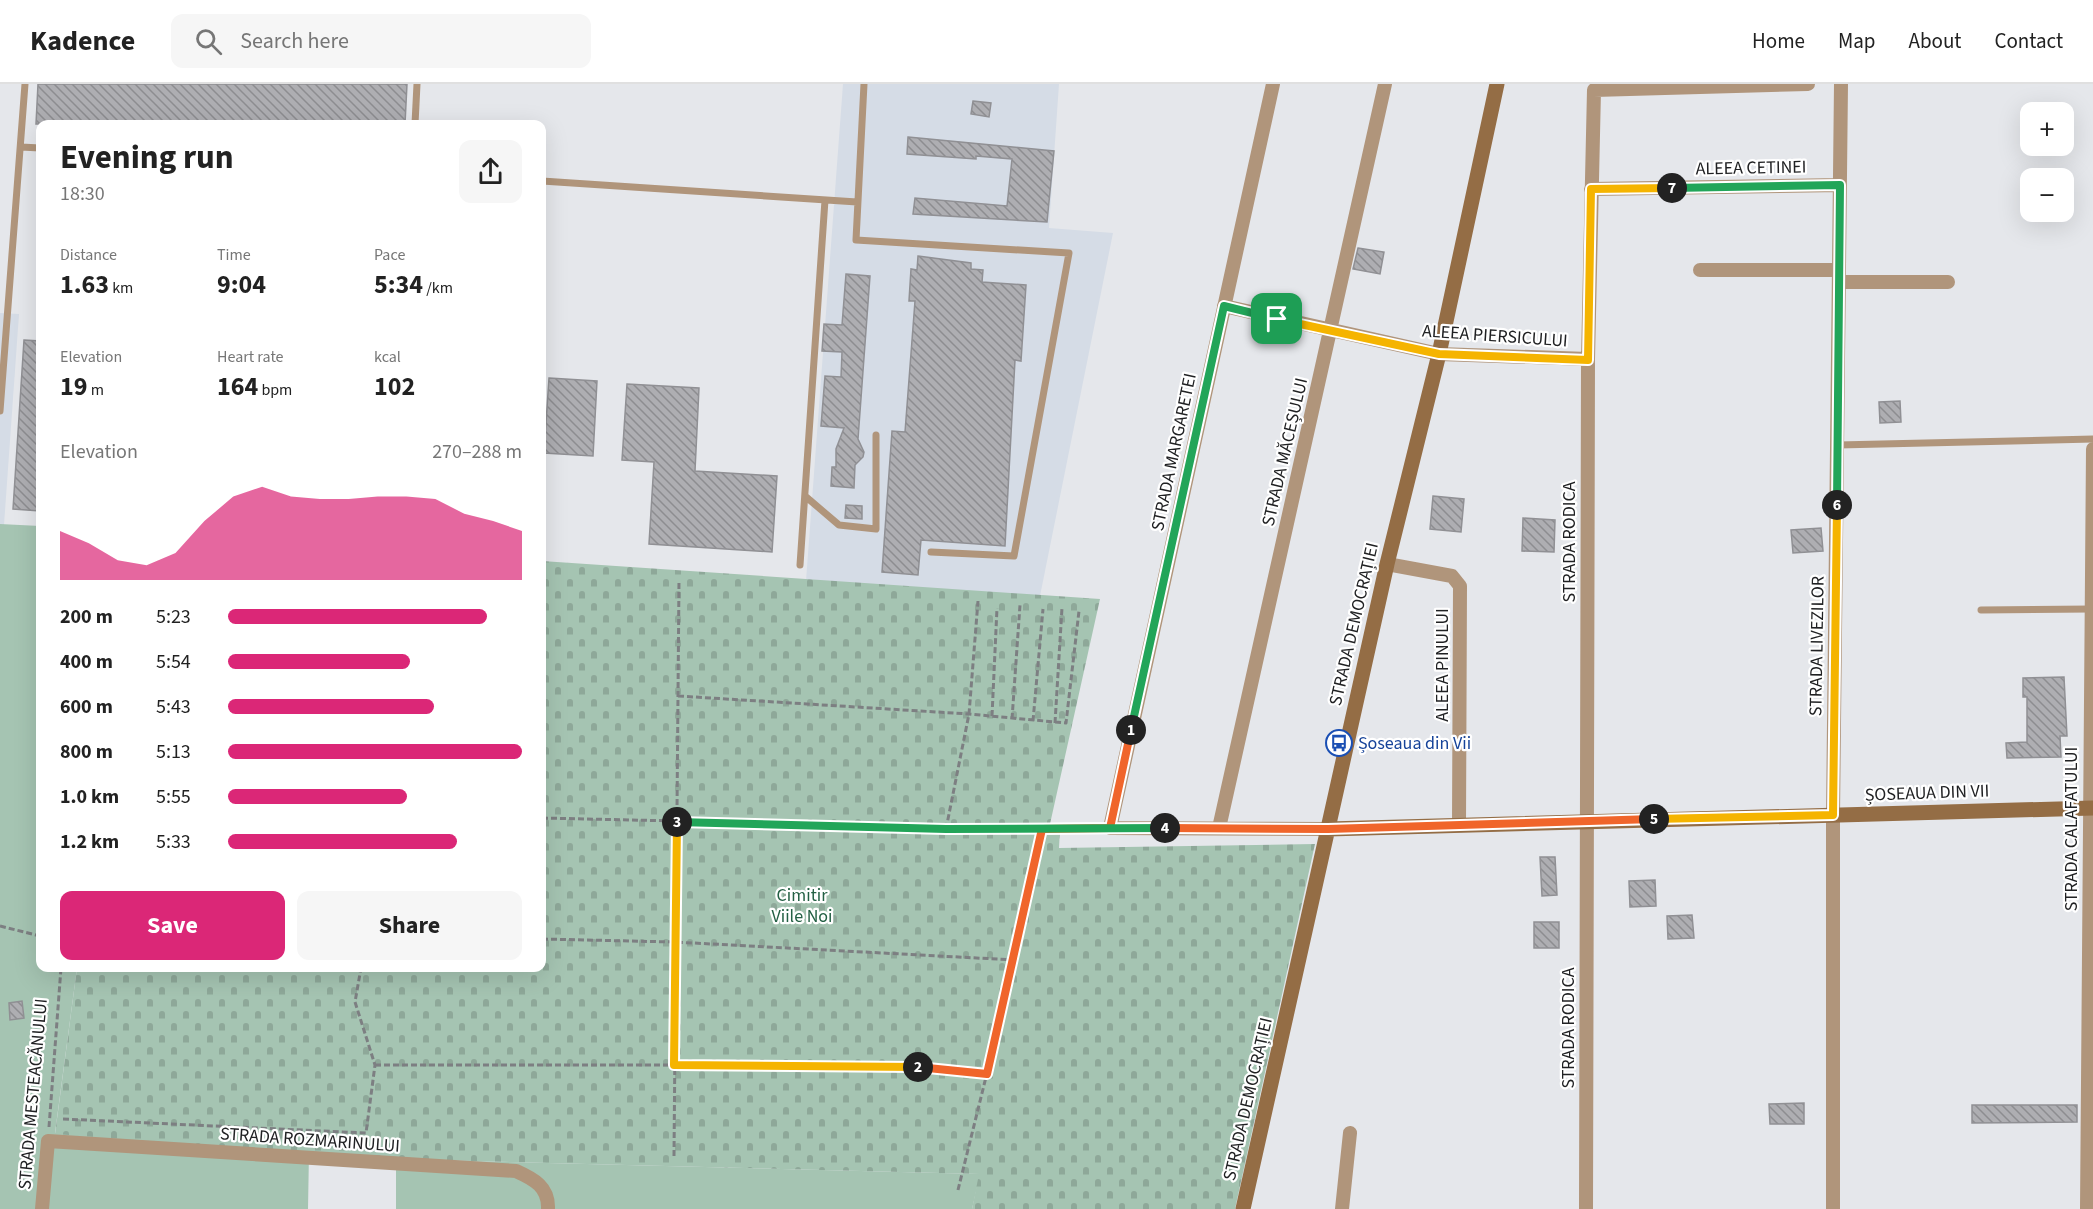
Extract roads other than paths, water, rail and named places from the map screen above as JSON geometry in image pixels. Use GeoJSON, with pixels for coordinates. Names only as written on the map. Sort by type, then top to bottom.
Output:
{"type":"FeatureCollection","features":[{"type":"Feature","properties":{"kind":"street","name":"STRADA MARGARETEI"},"geometry":{"type":"LineString","coordinates":[[1110,828],[1273,84]]}},
{"type":"Feature","properties":{"kind":"street","name":"STRADA MĂCEȘULUI"},"geometry":{"type":"LineString","coordinates":[[1219,828],[1385,84]]}},
{"type":"Feature","properties":{"kind":"street","name":"STRADA DEMOCRAȚIEI"},"geometry":{"type":"LineString","coordinates":[[1243,1209],[1387,564],[1439,354],[1497,84]]}},
{"type":"Feature","properties":{"kind":"street","name":"STRADA RODICA"},"geometry":{"type":"LineString","coordinates":[[1586,1209],[1588,360],[1594,90],[1808,84]]}},
{"type":"Feature","properties":{"kind":"street","name":"STRADA LIVEZILOR"},"geometry":{"type":"LineString","coordinates":[[1833,1209],[1833,815],[1841,84]]}},
{"type":"Feature","properties":{"kind":"street","name":"ALEEA CETINEI"},"geometry":{"type":"LineString","coordinates":[[1591,189],[1840,185]]}},
{"type":"Feature","properties":{"kind":"street"},"geometry":{"type":"LineString","coordinates":[[1700,270],[1948,282]]}},
{"type":"Feature","properties":{"kind":"street","name":"ALEEA PIERSICULUI"},"geometry":{"type":"LineString","coordinates":[[1224,306],[1330,332],[1439,354],[1588,360]]}},
{"type":"Feature","properties":{"kind":"street","name":"STRADA CALAFATULUI"},"geometry":{"type":"LineString","coordinates":[[2087,1209],[2093,449]]}},
{"type":"Feature","properties":{"kind":"street","name":"ALEEA PINULUI"},"geometry":{"type":"LineString","coordinates":[[1387,564],[1452,576],[1460,586],[1459,824]]}},
{"type":"Feature","properties":{"kind":"street","name":"ȘOSEAUA DIN VII"},"geometry":{"type":"LineString","coordinates":[[1110,828],[1328,829],[2091,808]]}},
{"type":"Feature","properties":{"kind":"street"},"geometry":{"type":"LineString","coordinates":[[1342,1209],[1350,1133]]}},
{"type":"Feature","properties":{"kind":"street","name":"STRADA MESTEACĂNULUI"},"geometry":{"type":"LineString","coordinates":[[42,1209],[48,1141]]}},
{"type":"Feature","properties":{"kind":"street","name":"STRADA ROZMARINULUI"},"geometry":{"type":"LineString","coordinates":[[48,1141],[516,1171],[535,1179],[548,1197],[548,1209]]}},
{"type":"Feature","properties":{"kind":"lane"},"geometry":{"type":"LineString","coordinates":[[0,411],[3,321],[21,147],[25,84]]}},
{"type":"Feature","properties":{"kind":"lane"},"geometry":{"type":"LineString","coordinates":[[415,120],[417,84]]}},
{"type":"Feature","properties":{"kind":"lane"},"geometry":{"type":"LineString","coordinates":[[864,84],[856,240],[1069,253],[1014,556],[931,552]]}},
{"type":"Feature","properties":{"kind":"lane"},"geometry":{"type":"LineString","coordinates":[[21,147],[36,148]]}},
{"type":"Feature","properties":{"kind":"lane"},"geometry":{"type":"LineString","coordinates":[[546,181],[857,202]]}},
{"type":"Feature","properties":{"kind":"lane"},"geometry":{"type":"LineString","coordinates":[[800,565],[825,200]]}},
{"type":"Feature","properties":{"kind":"lane"},"geometry":{"type":"LineString","coordinates":[[805,496],[839,525],[876,529],[876,435]]}},
{"type":"Feature","properties":{"kind":"lane"},"geometry":{"type":"LineString","coordinates":[[1838,445],[2093,439]]}},
{"type":"Feature","properties":{"kind":"lane"},"geometry":{"type":"LineString","coordinates":[[1981,610],[2092,600]]}},
{"type":"Feature","properties":{"kind":"lane","name":"ȘOSEAUA DIN VII"},"geometry":{"type":"LineString","coordinates":[[1042,829],[1110,828]]}},
{"type":"Feature","properties":{"kind":"place","name":"Șoseaua din Vii"},"geometry":{"type":"Point","coordinates":[1339,743]}},
{"type":"Feature","properties":{"kind":"park label","name":"Cimitir Viile Noi"},"geometry":{"type":"Point","coordinates":[802,905]}}]}
